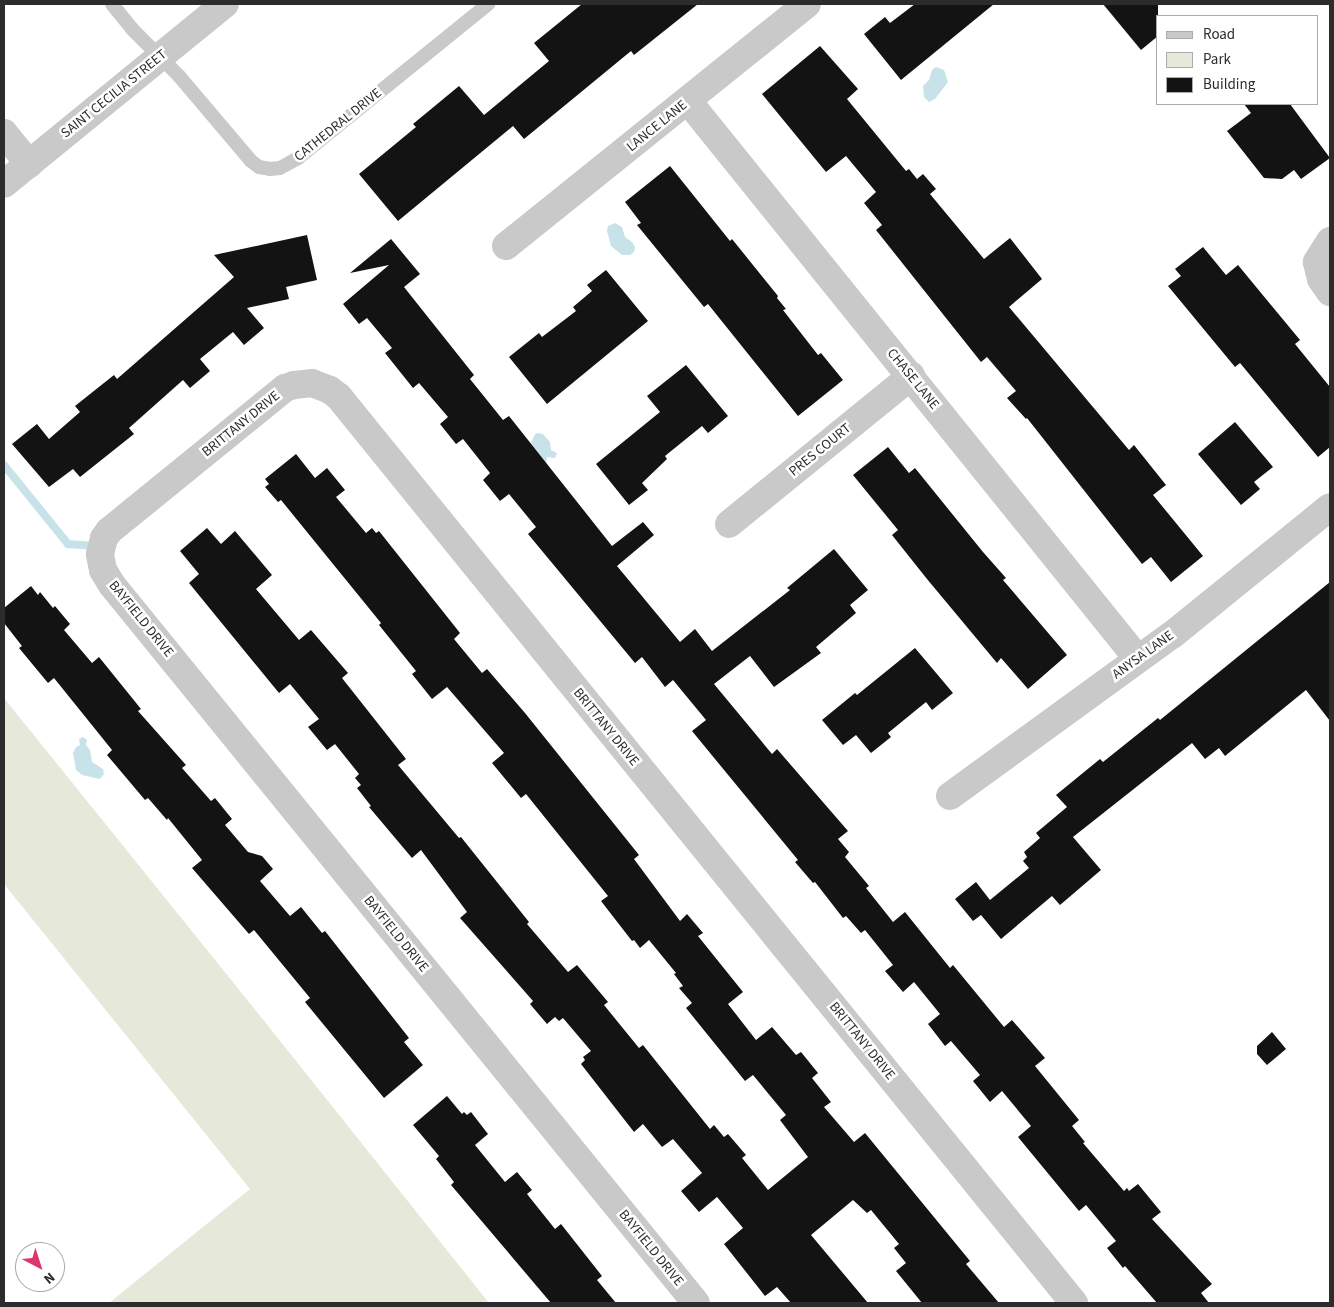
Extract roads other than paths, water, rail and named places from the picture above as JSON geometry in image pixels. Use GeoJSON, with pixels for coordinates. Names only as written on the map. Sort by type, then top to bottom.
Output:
{"type":"FeatureCollection","features":[{"type":"Feature","properties":{"kind":"street","name":"SAINT CECILIA STREET"},"geometry":{"type":"LineString","coordinates":[[4,184],[225,4]]}},
{"type":"Feature","properties":{"kind":"street","name":"LANCE LANE"},"geometry":{"type":"LineString","coordinates":[[506,246],[807,4]]}},
{"type":"Feature","properties":{"kind":"street","name":"CHASE LANE"},"geometry":{"type":"LineString","coordinates":[[688,101],[1138,659]]}},
{"type":"Feature","properties":{"kind":"street"},"geometry":{"type":"LineString","coordinates":[[4,133],[29,164]]}},
{"type":"Feature","properties":{"kind":"street"},"geometry":{"type":"LineString","coordinates":[[1330,240],[1317,262],[1321,280],[1330,292]]}},
{"type":"Feature","properties":{"kind":"street","name":"PRES COURT"},"geometry":{"type":"LineString","coordinates":[[729,524],[911,376]]}},
{"type":"Feature","properties":{"kind":"street","name":"BRITTANY DRIVE"},"geometry":{"type":"LineString","coordinates":[[100,561],[101,546],[109,531],[279,393],[294,384],[304,383],[312,383],[330,390],[346,405],[1074,1303]]}},
{"type":"Feature","properties":{"kind":"street","name":"ANYSA LANE"},"geometry":{"type":"LineString","coordinates":[[950,796],[1172,634],[1330,506]]}},
{"type":"Feature","properties":{"kind":"street","name":"BAYFIELD DRIVE"},"geometry":{"type":"LineString","coordinates":[[100,561],[112,585],[696,1303]]}},
{"type":"Feature","properties":{"kind":"lane","name":"CATHEDRAL DRIVE"},"geometry":{"type":"LineString","coordinates":[[112,4],[132,29],[160,56],[251,161],[260,167],[270,169],[280,168],[298,158],[488,4]]}},
{"type":"Feature","properties":{"kind":"water"},"geometry":{"type":"Polygon","coordinates":[[[936,67],[944,70],[948,82],[935,99],[929,102],[924,97],[923,86],[929,80],[932,70],[936,67]]]}},
{"type":"Feature","properties":{"kind":"water"},"geometry":{"type":"Polygon","coordinates":[[[615,223],[622,227],[625,237],[635,247],[634,252],[630,255],[622,255],[611,246],[607,231],[608,226],[615,223]]]}},
{"type":"Feature","properties":{"kind":"water"},"geometry":{"type":"Polygon","coordinates":[[[535,434],[543,434],[550,442],[551,450],[557,453],[555,458],[547,457],[546,465],[530,445],[535,434]]]}},
{"type":"Feature","properties":{"kind":"water"},"geometry":{"type":"Polygon","coordinates":[[[83,737],[87,740],[86,745],[90,750],[92,762],[103,769],[104,774],[100,779],[82,775],[76,770],[73,753],[76,747],[80,745],[79,739],[83,737]]]}},
{"type":"Feature","properties":{"kind":"waterway"},"geometry":{"type":"LineString","coordinates":[[4,465],[68,544],[97,546]]}}]}
